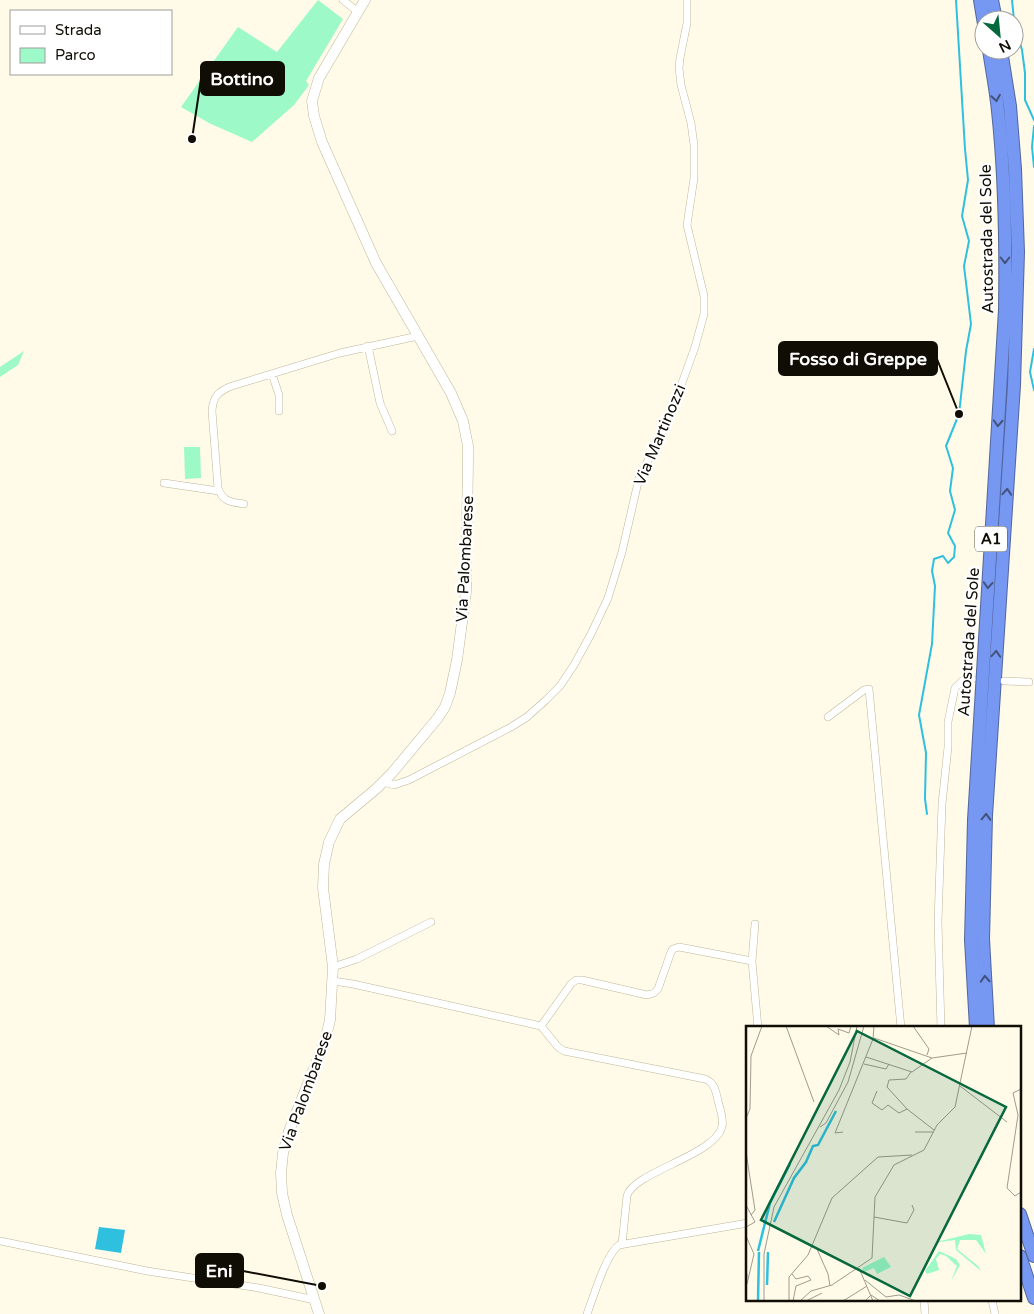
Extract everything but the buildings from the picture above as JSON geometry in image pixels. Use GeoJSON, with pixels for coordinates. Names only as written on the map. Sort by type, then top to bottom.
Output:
{"type":"FeatureCollection","features":[{"type":"Feature","properties":{"kind":"highway","name":"Autostrada del Sole"},"geometry":{"type":"LineString","coordinates":[[976,1026],[971,940],[974,820],[1005,301],[1003,170],[998,109],[991,60]]}},
{"type":"Feature","properties":{"kind":"highway","name":"Autostrada del Sole"},"geometry":{"type":"LineString","coordinates":[[988,1026],[984,939],[986,816],[1014,385],[1018,261],[1015,168],[1010,106],[1003,60]]}},
{"type":"Feature","properties":{"kind":"highway"},"geometry":{"type":"LineString","coordinates":[[1022,1220],[1034,1256]]}},
{"type":"Feature","properties":{"kind":"highway"},"geometry":{"type":"LineString","coordinates":[[1022,1262],[1034,1298]]}},
{"type":"Feature","properties":{"kind":"main road","name":"Via Palombarese"},"geometry":{"type":"LineString","coordinates":[[319,1314],[287,1215],[282,1193],[281,1168],[289,1131],[327,1035],[330,1020],[333,968],[323,888],[327,845],[342,817],[383,782],[432,726],[445,707],[456,665],[466,592],[468,457],[465,429],[460,410],[373,257],[322,142],[313,112],[313,96],[319,78],[365,0]]}},
{"type":"Feature","properties":{"kind":"street"},"geometry":{"type":"LineString","coordinates":[[343,0],[358,12]]}},
{"type":"Feature","properties":{"kind":"street","name":"Via Martinozzi"},"geometry":{"type":"LineString","coordinates":[[383,782],[392,785],[409,780],[511,727],[530,714],[550,697],[566,678],[592,634],[606,601],[622,552],[639,478],[669,419],[693,353],[704,314],[704,296],[687,225],[693,182],[694,153],[692,128],[680,74],[680,58],[687,23],[686,0]]}},
{"type":"Feature","properties":{"kind":"street"},"geometry":{"type":"LineString","coordinates":[[244,504],[226,500],[219,491],[212,411],[214,398],[218,392],[368,346],[418,336]]}},
{"type":"Feature","properties":{"kind":"street"},"geometry":{"type":"LineString","coordinates":[[368,346],[380,403],[392,431]]}},
{"type":"Feature","properties":{"kind":"street"},"geometry":{"type":"LineString","coordinates":[[272,374],[279,397],[278,411]]}},
{"type":"Feature","properties":{"kind":"street"},"geometry":{"type":"LineString","coordinates":[[164,483],[219,491]]}},
{"type":"Feature","properties":{"kind":"street"},"geometry":{"type":"LineString","coordinates":[[941,1026],[938,922],[942,804],[948,747],[948,722],[956,688],[960,682],[972,679]]}},
{"type":"Feature","properties":{"kind":"street"},"geometry":{"type":"LineString","coordinates":[[1004,681],[1029,682]]}},
{"type":"Feature","properties":{"kind":"street"},"geometry":{"type":"LineString","coordinates":[[828,717],[864,690],[870,689],[901,1026]]}},
{"type":"Feature","properties":{"kind":"street"},"geometry":{"type":"LineString","coordinates":[[333,968],[353,961],[431,922]]}},
{"type":"Feature","properties":{"kind":"street"},"geometry":{"type":"LineString","coordinates":[[754,924],[752,961],[758,1026]]}},
{"type":"Feature","properties":{"kind":"street"},"geometry":{"type":"LineString","coordinates":[[541,1026],[571,984],[576,980],[647,995],[654,993],[658,989],[671,952],[676,948],[752,961]]}},
{"type":"Feature","properties":{"kind":"street"},"geometry":{"type":"LineString","coordinates":[[333,982],[353,984],[541,1026],[558,1047],[564,1051],[710,1081],[715,1090],[722,1121],[719,1133],[705,1146],[634,1185],[629,1190],[626,1196],[622,1244]]}},
{"type":"Feature","properties":{"kind":"street"},"geometry":{"type":"LineString","coordinates":[[587,1314],[613,1250],[622,1244],[746,1223]]}},
{"type":"Feature","properties":{"kind":"street"},"geometry":{"type":"LineString","coordinates":[[0,1241],[146,1271],[259,1288],[314,1300]]}},
{"type":"Feature","properties":{"kind":"green space"},"geometry":{"type":"Polygon","coordinates":[[[318,0],[343,19],[306,81],[309,85],[294,105],[252,142],[211,124],[181,107],[238,27],[277,52],[318,0]]]}},
{"type":"Feature","properties":{"kind":"green space"},"geometry":{"type":"Polygon","coordinates":[[[24,351],[18,365],[0,377],[0,367],[24,351]]]}},
{"type":"Feature","properties":{"kind":"green space"},"geometry":{"type":"Polygon","coordinates":[[[184,447],[200,447],[201,478],[185,479],[184,447]]]}},
{"type":"Feature","properties":{"kind":"water"},"geometry":{"type":"Polygon","coordinates":[[[99,1227],[125,1230],[121,1253],[95,1249],[99,1227]]]}},
{"type":"Feature","properties":{"kind":"waterway"},"geometry":{"type":"LineString","coordinates":[[927,814],[925,799],[926,753],[919,715],[932,644],[935,586],[932,571],[934,559],[943,556],[948,563],[954,557],[955,546],[948,533],[955,510],[950,491],[953,468],[946,446],[959,414],[971,324],[964,266],[969,241],[962,216],[968,180],[956,0]]}},
{"type":"Feature","properties":{"kind":"waterway"},"geometry":{"type":"LineString","coordinates":[[1012,0],[1013,10]]}},
{"type":"Feature","properties":{"kind":"waterway"},"geometry":{"type":"LineString","coordinates":[[1023,60],[1025,100],[1034,120]]}},
{"type":"Feature","properties":{"kind":"waterway"},"geometry":{"type":"LineString","coordinates":[[1034,126],[1032,147],[1034,167]]}},
{"type":"Feature","properties":{"kind":"waterway"},"geometry":{"type":"LineString","coordinates":[[1034,349],[1030,372],[1034,390]]}},
{"type":"Feature","properties":{"kind":"place","name":"Bottino"},"geometry":{"type":"Point","coordinates":[192,139]}},
{"type":"Feature","properties":{"kind":"place","name":"Fosso di Greppe"},"geometry":{"type":"Point","coordinates":[959,414]}},
{"type":"Feature","properties":{"kind":"place","name":"Eni"},"geometry":{"type":"Point","coordinates":[322,1286]}}]}
